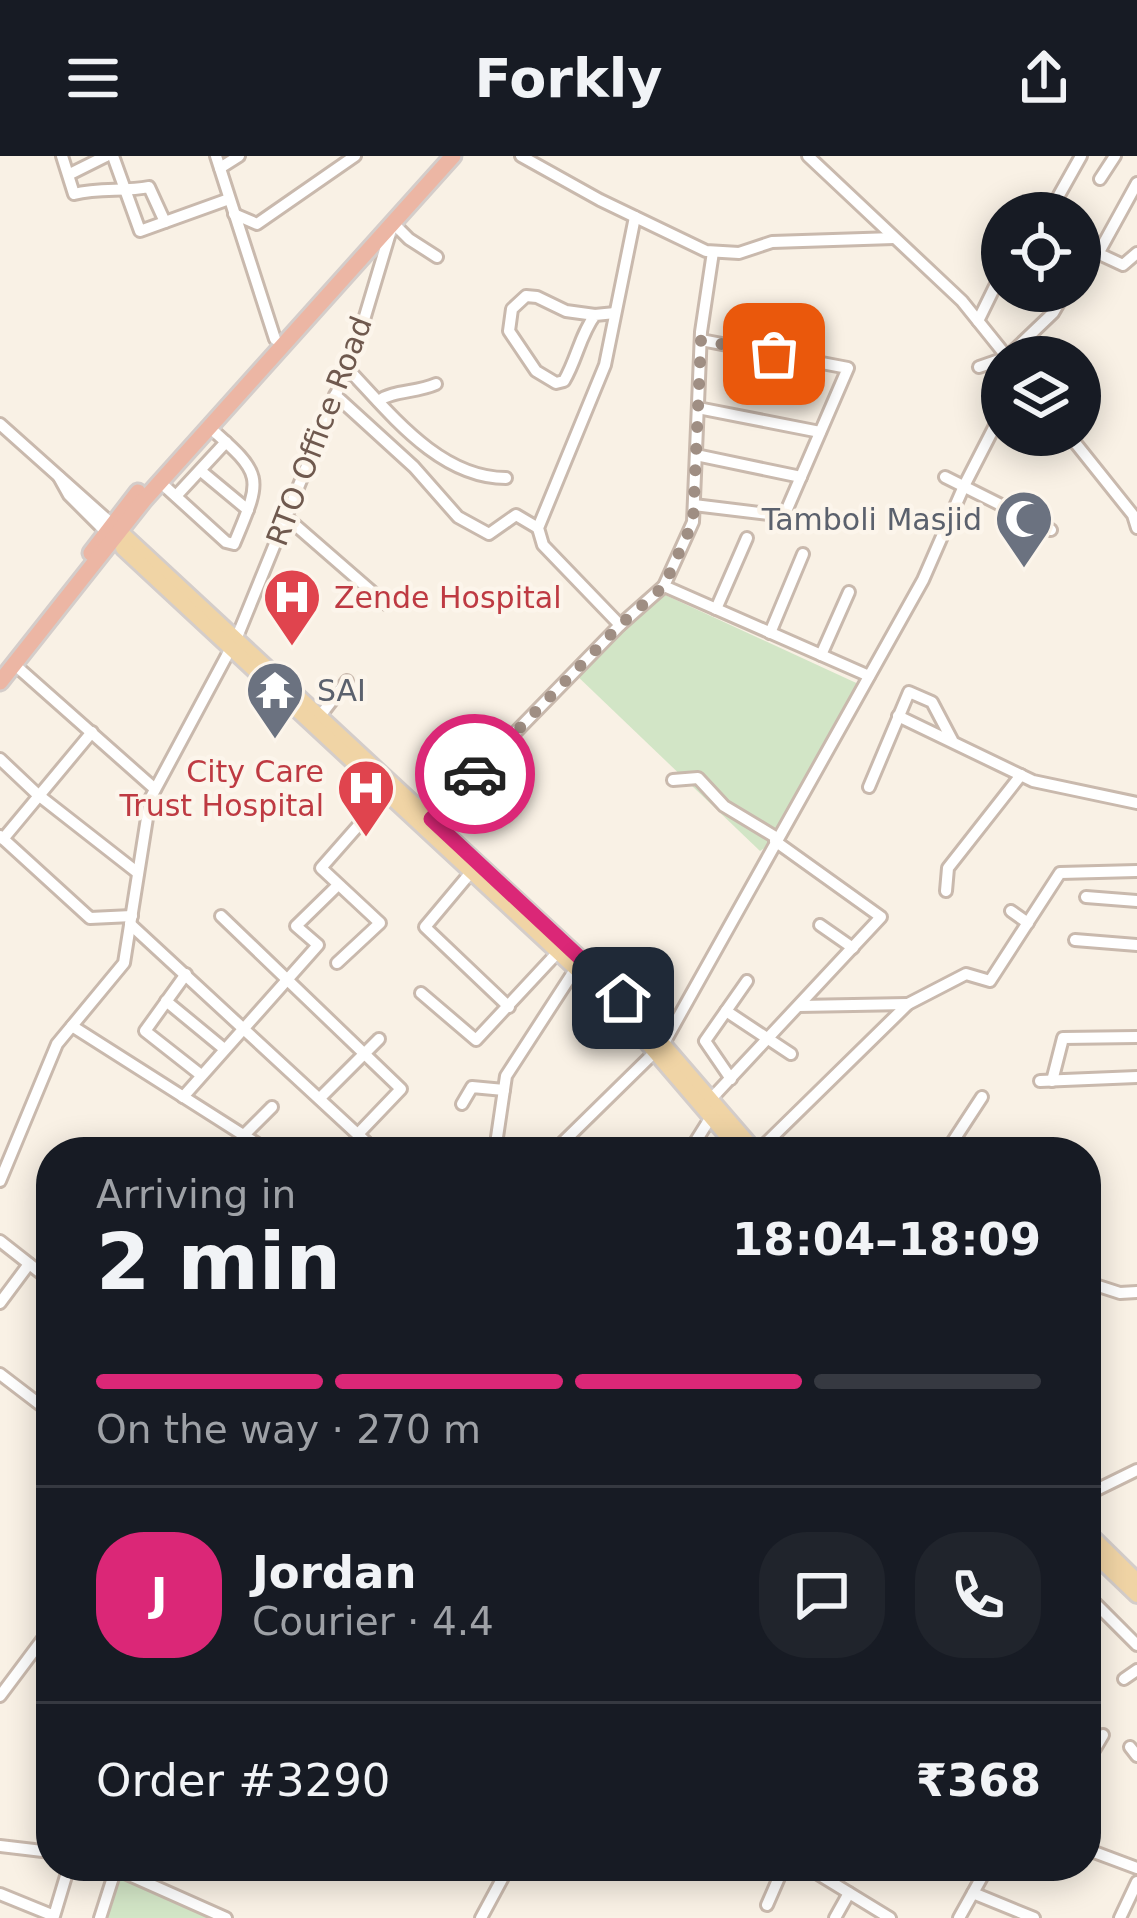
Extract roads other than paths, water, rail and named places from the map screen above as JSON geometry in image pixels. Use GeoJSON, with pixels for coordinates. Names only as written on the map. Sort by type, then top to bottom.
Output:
{"type":"FeatureCollection","features":[{"type":"Feature","properties":{"kind":"highway"},"geometry":{"type":"LineString","coordinates":[[0,682],[112,532],[275,339],[440,156]]}},
{"type":"Feature","properties":{"kind":"highway"},"geometry":{"type":"LineString","coordinates":[[112,532],[453,156]]}},
{"type":"Feature","properties":{"kind":"main road"},"geometry":{"type":"LineString","coordinates":[[112,532],[320,716],[623,998],[728,1137]]}},
{"type":"Feature","properties":{"kind":"main road"},"geometry":{"type":"LineString","coordinates":[[234,642],[387,793],[660,1046],[744,1137]]}},
{"type":"Feature","properties":{"kind":"main road"},"geometry":{"type":"LineString","coordinates":[[1101,1546],[1137,1581]]}},
{"type":"Feature","properties":{"kind":"main road"},"geometry":{"type":"LineString","coordinates":[[1101,1560],[1137,1594]]}},
{"type":"Feature","properties":{"kind":"street"},"geometry":{"type":"LineString","coordinates":[[62,156],[74,194],[149,187],[165,222]]}},
{"type":"Feature","properties":{"kind":"street"},"geometry":{"type":"LineString","coordinates":[[70,173],[109,156],[140,231],[229,199]]}},
{"type":"Feature","properties":{"kind":"street"},"geometry":{"type":"LineString","coordinates":[[239,156],[218,162],[275,339]]}},
{"type":"Feature","properties":{"kind":"street"},"geometry":{"type":"LineString","coordinates":[[234,214],[257,224],[355,156]]}},
{"type":"Feature","properties":{"kind":"street"},"geometry":{"type":"LineString","coordinates":[[521,156],[634,217],[713,252],[739,253],[772,242],[894,238]]}},
{"type":"Feature","properties":{"kind":"street"},"geometry":{"type":"LineString","coordinates":[[808,156],[989,336]]}},
{"type":"Feature","properties":{"kind":"street"},"geometry":{"type":"LineString","coordinates":[[1061,192],[1081,156]]}},
{"type":"Feature","properties":{"kind":"street"},"geometry":{"type":"LineString","coordinates":[[1100,179],[1115,156]]}},
{"type":"Feature","properties":{"kind":"street"},"geometry":{"type":"LineString","coordinates":[[86,166],[93,189]]}},
{"type":"Feature","properties":{"kind":"street"},"geometry":{"type":"LineString","coordinates":[[1101,233],[1137,183]]}},
{"type":"Feature","properties":{"kind":"street"},"geometry":{"type":"LineString","coordinates":[[620,625],[543,545],[538,528],[605,365],[634,217]]}},
{"type":"Feature","properties":{"kind":"street"},"geometry":{"type":"LineString","coordinates":[[393,223],[437,257]]}},
{"type":"Feature","properties":{"kind":"street","name":"RTO Office Road"},"geometry":{"type":"LineString","coordinates":[[0,1180],[57,1044],[124,963],[150,799],[234,642],[346,368],[393,223]]}},
{"type":"Feature","properties":{"kind":"street"},"geometry":{"type":"LineString","coordinates":[[431,819],[664,586],[693,522],[701,340],[713,252]]}},
{"type":"Feature","properties":{"kind":"street"},"geometry":{"type":"LineString","coordinates":[[1101,254],[1123,265],[1137,253]]}},
{"type":"Feature","properties":{"kind":"street"},"geometry":{"type":"LineString","coordinates":[[596,315],[580,338],[564,381],[556,383],[526,361],[509,331],[512,309],[526,296],[537,296],[566,311],[615,313]]}},
{"type":"Feature","properties":{"kind":"street"},"geometry":{"type":"LineString","coordinates":[[978,321],[982,312]]}},
{"type":"Feature","properties":{"kind":"street"},"geometry":{"type":"LineString","coordinates":[[1028,336],[1054,312]]}},
{"type":"Feature","properties":{"kind":"street"},"geometry":{"type":"LineString","coordinates":[[694,506],[784,516],[848,368],[701,340]]}},
{"type":"Feature","properties":{"kind":"street"},"geometry":{"type":"LineString","coordinates":[[346,368],[444,459],[483,478],[506,478]]}},
{"type":"Feature","properties":{"kind":"street"},"geometry":{"type":"LineString","coordinates":[[378,401],[389,393],[412,394],[436,384]]}},
{"type":"Feature","properties":{"kind":"street"},"geometry":{"type":"LineString","coordinates":[[335,395],[414,467],[458,518],[489,534],[516,515],[538,528]]}},
{"type":"Feature","properties":{"kind":"street"},"geometry":{"type":"LineString","coordinates":[[698,408],[820,432]]}},
{"type":"Feature","properties":{"kind":"street"},"geometry":{"type":"LineString","coordinates":[[0,424],[112,532]]}},
{"type":"Feature","properties":{"kind":"street"},"geometry":{"type":"LineString","coordinates":[[160,482],[226,542],[234,544],[248,510],[254,473],[209,427]]}},
{"type":"Feature","properties":{"kind":"street"},"geometry":{"type":"LineString","coordinates":[[176,496],[226,442]]}},
{"type":"Feature","properties":{"kind":"street"},"geometry":{"type":"LineString","coordinates":[[568,1137],[660,1046],[923,580],[981,453]]}},
{"type":"Feature","properties":{"kind":"street"},"geometry":{"type":"LineString","coordinates":[[696,455],[801,477]]}},
{"type":"Feature","properties":{"kind":"street"},"geometry":{"type":"LineString","coordinates":[[1086,456],[1133,514],[1137,528]]}},
{"type":"Feature","properties":{"kind":"street"},"geometry":{"type":"LineString","coordinates":[[201,471],[248,510]]}},
{"type":"Feature","properties":{"kind":"street"},"geometry":{"type":"LineString","coordinates":[[945,477],[1051,530]]}},
{"type":"Feature","properties":{"kind":"street"},"geometry":{"type":"LineString","coordinates":[[286,517],[386,604]]}},
{"type":"Feature","properties":{"kind":"street"},"geometry":{"type":"LineString","coordinates":[[716,609],[747,538]]}},
{"type":"Feature","properties":{"kind":"street"},"geometry":{"type":"LineString","coordinates":[[770,633],[802,554]]}},
{"type":"Feature","properties":{"kind":"street"},"geometry":{"type":"LineString","coordinates":[[664,586],[868,676]]}},
{"type":"Feature","properties":{"kind":"street"},"geometry":{"type":"LineString","coordinates":[[821,655],[850,592]]}},
{"type":"Feature","properties":{"kind":"street"},"geometry":{"type":"LineString","coordinates":[[8,667],[92,732],[155,789]]}},
{"type":"Feature","properties":{"kind":"street"},"geometry":{"type":"LineString","coordinates":[[320,716],[347,681]]}},
{"type":"Feature","properties":{"kind":"street"},"geometry":{"type":"LineString","coordinates":[[869,787],[909,692],[932,702],[953,742]]}},
{"type":"Feature","properties":{"kind":"street"},"geometry":{"type":"LineString","coordinates":[[898,716],[1021,775],[1137,803]]}},
{"type":"Feature","properties":{"kind":"street"},"geometry":{"type":"LineString","coordinates":[[92,732],[2,837],[90,918],[131,920],[361,1137]]}},
{"type":"Feature","properties":{"kind":"street"},"geometry":{"type":"LineString","coordinates":[[0,759],[138,873]]}},
{"type":"Feature","properties":{"kind":"street"},"geometry":{"type":"LineString","coordinates":[[946,891],[948,868],[1021,775]]}},
{"type":"Feature","properties":{"kind":"street"},"geometry":{"type":"LineString","coordinates":[[673,780],[698,778],[724,806],[881,917],[711,1099]]}},
{"type":"Feature","properties":{"kind":"street"},"geometry":{"type":"LineString","coordinates":[[337,963],[380,922],[321,868],[387,793]]}},
{"type":"Feature","properties":{"kind":"street"},"geometry":{"type":"LineString","coordinates":[[472,871],[425,927],[508,1007]]}},
{"type":"Feature","properties":{"kind":"street"},"geometry":{"type":"LineString","coordinates":[[772,1137],[908,1004],[966,974],[990,981],[1060,873],[1137,871]]}},
{"type":"Feature","properties":{"kind":"street"},"geometry":{"type":"LineString","coordinates":[[183,1096],[318,945],[296,926],[338,885]]}},
{"type":"Feature","properties":{"kind":"street"},"geometry":{"type":"LineString","coordinates":[[1086,897],[1137,901]]}},
{"type":"Feature","properties":{"kind":"street"},"geometry":{"type":"LineString","coordinates":[[1011,911],[1028,923]]}},
{"type":"Feature","properties":{"kind":"street"},"geometry":{"type":"LineString","coordinates":[[221,916],[401,1089],[358,1134]]}},
{"type":"Feature","properties":{"kind":"street"},"geometry":{"type":"LineString","coordinates":[[820,925],[853,948]]}},
{"type":"Feature","properties":{"kind":"street"},"geometry":{"type":"LineString","coordinates":[[1076,940],[1137,945]]}},
{"type":"Feature","properties":{"kind":"street"},"geometry":{"type":"LineString","coordinates":[[421,994],[476,1040],[558,952]]}},
{"type":"Feature","properties":{"kind":"street"},"geometry":{"type":"LineString","coordinates":[[494,1137],[506,1076],[576,968]]}},
{"type":"Feature","properties":{"kind":"street"},"geometry":{"type":"LineString","coordinates":[[186,974],[145,1031],[201,1075]]}},
{"type":"Feature","properties":{"kind":"street"},"geometry":{"type":"LineString","coordinates":[[730,1079],[705,1041],[747,981]]}},
{"type":"Feature","properties":{"kind":"street"},"geometry":{"type":"LineString","coordinates":[[166,1001],[224,1048]]}},
{"type":"Feature","properties":{"kind":"street"},"geometry":{"type":"LineString","coordinates":[[799,1006],[908,1004]]}},
{"type":"Feature","properties":{"kind":"street"},"geometry":{"type":"LineString","coordinates":[[726,1011],[791,1054]]}},
{"type":"Feature","properties":{"kind":"street"},"geometry":{"type":"LineString","coordinates":[[72,1026],[244,1136],[272,1107]]}},
{"type":"Feature","properties":{"kind":"street"},"geometry":{"type":"LineString","coordinates":[[1137,1037],[1063,1038],[1046,1081],[1137,1077]]}},
{"type":"Feature","properties":{"kind":"street"},"geometry":{"type":"LineString","coordinates":[[320,1099],[380,1039]]}},
{"type":"Feature","properties":{"kind":"street"},"geometry":{"type":"LineString","coordinates":[[462,1104],[472,1087],[504,1090]]}},
{"type":"Feature","properties":{"kind":"street"},"geometry":{"type":"LineString","coordinates":[[956,1137],[982,1097]]}},
{"type":"Feature","properties":{"kind":"street"},"geometry":{"type":"LineString","coordinates":[[698,1137],[711,1117]]}},
{"type":"Feature","properties":{"kind":"street"},"geometry":{"type":"LineString","coordinates":[[0,1241],[36,1269]]}},
{"type":"Feature","properties":{"kind":"street"},"geometry":{"type":"LineString","coordinates":[[0,1303],[29,1264]]}},
{"type":"Feature","properties":{"kind":"street"},"geometry":{"type":"LineString","coordinates":[[1101,1287],[1137,1292]]}},
{"type":"Feature","properties":{"kind":"street"},"geometry":{"type":"LineString","coordinates":[[0,1374],[36,1402]]}},
{"type":"Feature","properties":{"kind":"street"},"geometry":{"type":"LineString","coordinates":[[1101,1488],[1133,1472],[1137,1488]]}},
{"type":"Feature","properties":{"kind":"street"},"geometry":{"type":"LineString","coordinates":[[1101,1609],[1137,1645]]}},
{"type":"Feature","properties":{"kind":"street"},"geometry":{"type":"LineString","coordinates":[[0,1696],[36,1648]]}},
{"type":"Feature","properties":{"kind":"street"},"geometry":{"type":"LineString","coordinates":[[1124,1679],[1137,1670]]}},
{"type":"Feature","properties":{"kind":"street"},"geometry":{"type":"LineString","coordinates":[[2,1851],[36,1852]]}},
{"type":"Feature","properties":{"kind":"street"},"geometry":{"type":"LineString","coordinates":[[1101,1855],[1137,1868]]}},
{"type":"Feature","properties":{"kind":"street"},"geometry":{"type":"LineString","coordinates":[[0,1894],[54,1916],[64,1881]]}},
{"type":"Feature","properties":{"kind":"street"},"geometry":{"type":"LineString","coordinates":[[100,1918],[109,1881]]}},
{"type":"Feature","properties":{"kind":"street"},"geometry":{"type":"LineString","coordinates":[[143,1881],[226,1918]]}},
{"type":"Feature","properties":{"kind":"street"},"geometry":{"type":"LineString","coordinates":[[481,1918],[501,1881]]}},
{"type":"Feature","properties":{"kind":"street"},"geometry":{"type":"LineString","coordinates":[[767,1905],[777,1881]]}},
{"type":"Feature","properties":{"kind":"street"},"geometry":{"type":"LineString","coordinates":[[830,1881],[890,1918]]}},
{"type":"Feature","properties":{"kind":"street"},"geometry":{"type":"LineString","coordinates":[[958,1918],[980,1881]]}},
{"type":"Feature","properties":{"kind":"street"},"geometry":{"type":"LineString","coordinates":[[1120,1918],[1137,1882]]}},
{"type":"Feature","properties":{"kind":"street"},"geometry":{"type":"LineString","coordinates":[[835,1918],[849,1893]]}},
{"type":"Feature","properties":{"kind":"street"},"geometry":{"type":"LineString","coordinates":[[973,1893],[1034,1918]]}},
{"type":"Feature","properties":{"kind":"place","name":"Tamboli Masjid"},"geometry":{"type":"Point","coordinates":[1024,570]}},
{"type":"Feature","properties":{"kind":"place","name":"Zende Hospital"},"geometry":{"type":"Point","coordinates":[292,648]}},
{"type":"Feature","properties":{"kind":"place","name":"SAI"},"geometry":{"type":"Point","coordinates":[275,741]}},
{"type":"Feature","properties":{"kind":"place","name":"City Care Trust Hospital"},"geometry":{"type":"Point","coordinates":[366,839]}}]}
